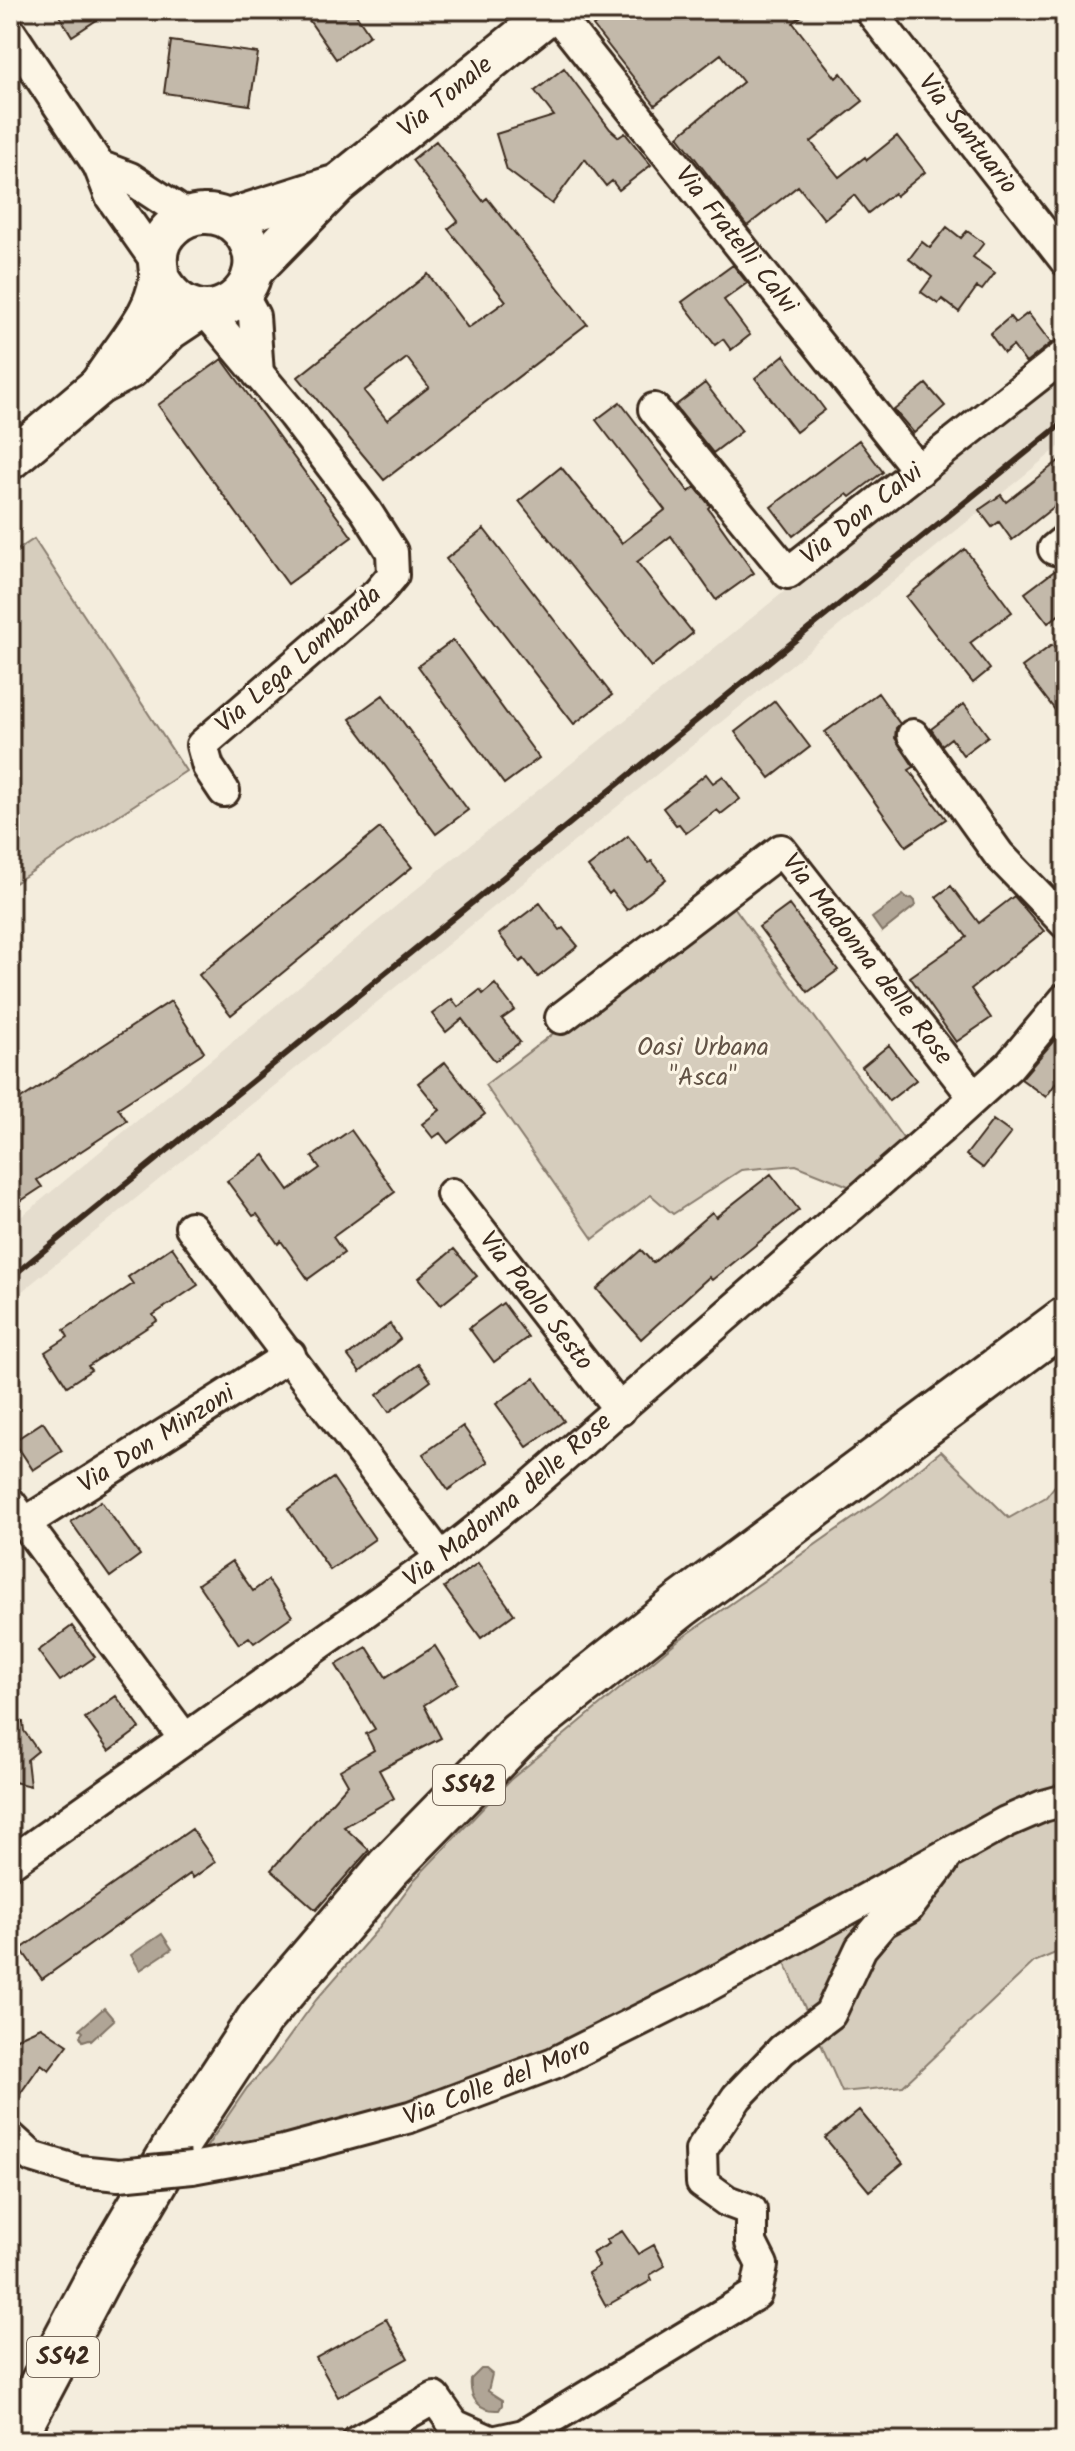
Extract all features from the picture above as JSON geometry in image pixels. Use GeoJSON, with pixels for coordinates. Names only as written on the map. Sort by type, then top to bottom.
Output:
{"type":"FeatureCollection","features":[{"type":"Feature","properties":{"kind":"highway","name":"SS42"},"geometry":{"type":"LineString","coordinates":[[30,2441],[57,2370],[100,2275],[177,2144],[260,2018],[388,1868],[520,1733],[681,1605],[1065,1320]]}},
{"type":"Feature","properties":{"kind":"highway"},"geometry":{"type":"LineString","coordinates":[[12,2441],[100,2275]]}},
{"type":"Feature","properties":{"kind":"main road","name":"Via Tonale"},"geometry":{"type":"LineString","coordinates":[[10,460],[99,385],[130,369],[170,330],[202,310],[229,304],[338,184],[553,10]]}},
{"type":"Feature","properties":{"kind":"main road","name":"Via Tonale"},"geometry":{"type":"LineString","coordinates":[[99,385],[148,313],[159,271],[157,254],[162,240],[172,227],[198,214],[228,219],[338,184]]}},
{"type":"Feature","properties":{"kind":"main road"},"geometry":{"type":"LineString","coordinates":[[228,219],[248,239],[253,254],[247,282]]}},
{"type":"Feature","properties":{"kind":"main road"},"geometry":{"type":"LineString","coordinates":[[159,271],[168,293],[175,300],[202,310]]}},
{"type":"Feature","properties":{"kind":"street","name":"Via Fratelli Calvi"},"geometry":{"type":"LineString","coordinates":[[553,10],[919,471]]}},
{"type":"Feature","properties":{"kind":"street","name":"Via Santuario"},"geometry":{"type":"LineString","coordinates":[[870,10],[1065,260]]}},
{"type":"Feature","properties":{"kind":"street"},"geometry":{"type":"LineString","coordinates":[[10,32],[99,166],[111,197],[159,271]]}},
{"type":"Feature","properties":{"kind":"street"},"geometry":{"type":"LineString","coordinates":[[99,166],[130,178],[189,217]]}},
{"type":"Feature","properties":{"kind":"street"},"geometry":{"type":"LineString","coordinates":[[247,282],[254,316],[258,374]]}},
{"type":"Feature","properties":{"kind":"street","name":"Via Lega Lombarda"},"geometry":{"type":"LineString","coordinates":[[202,310],[293,415],[366,511],[392,552],[393,575],[378,593],[202,745],[208,767],[224,791]]}},
{"type":"Feature","properties":{"kind":"street","name":"Via Don Calvi"},"geometry":{"type":"LineString","coordinates":[[654,409],[788,573],[1065,355]]}},
{"type":"Feature","properties":{"kind":"street"},"geometry":{"type":"LineString","coordinates":[[913,735],[999,855],[1065,923]]}},
{"type":"Feature","properties":{"kind":"street","name":"Via Madonna delle Rose"},"geometry":{"type":"LineString","coordinates":[[561,1018],[781,850],[974,1097]]}},
{"type":"Feature","properties":{"kind":"street","name":"Via Madonna delle Rose"},"geometry":{"type":"LineString","coordinates":[[10,1863],[441,1558],[524,1492],[1009,1066],[1065,999]]}},
{"type":"Feature","properties":{"kind":"street","name":"Via Paolo Sesto"},"geometry":{"type":"LineString","coordinates":[[452,1194],[620,1410]]}},
{"type":"Feature","properties":{"kind":"street"},"geometry":{"type":"LineString","coordinates":[[191,1227],[441,1558]]}},
{"type":"Feature","properties":{"kind":"street","name":"Via Don Minzoni"},"geometry":{"type":"LineString","coordinates":[[184,1738],[18,1513],[290,1355]]}},
{"type":"Feature","properties":{"kind":"street","name":"Via Colle del Moro"},"geometry":{"type":"LineString","coordinates":[[10,2137],[32,2157],[78,2171],[119,2175],[192,2168],[284,2151],[410,2117],[554,2063],[704,1988],[1006,1822],[1065,1800]]}},
{"type":"Feature","properties":{"kind":"street","name":"Via Colle del Moro"},"geometry":{"type":"LineString","coordinates":[[497,2441],[524,2435],[756,2294],[762,2265],[751,2243],[751,2210],[727,2201],[702,2183],[701,2150],[737,2097],[782,2050],[830,2014],[861,1948],[883,1922],[908,1908],[952,1851]]}},
{"type":"Feature","properties":{"kind":"street"},"geometry":{"type":"LineString","coordinates":[[358,2441],[435,2398],[454,2425],[490,2441]]}},
{"type":"Feature","properties":{"kind":"shaded area"},"geometry":{"type":"Polygon","coordinates":[[[1065,365],[1065,442],[10,1301],[10,1226],[448,863],[1065,365]]]}},
{"type":"Feature","properties":{"kind":"shaded area"},"geometry":{"type":"Polygon","coordinates":[[[903,895],[907,899],[912,898],[916,905],[882,932],[872,918],[903,895]]]}},
{"type":"Feature","properties":{"kind":"shaded area"},"geometry":{"type":"Polygon","coordinates":[[[162,1934],[172,1949],[140,1970],[131,1955],[162,1934]]]}},
{"type":"Feature","properties":{"kind":"shaded area"},"geometry":{"type":"Polygon","coordinates":[[[104,2008],[114,2020],[91,2041],[83,2041],[80,2029],[104,2008]]]}},
{"type":"Feature","properties":{"kind":"shaded area"},"geometry":{"type":"Polygon","coordinates":[[[481,2369],[492,2374],[488,2391],[502,2400],[499,2410],[481,2406],[474,2398],[471,2379],[481,2369]]]}},
{"type":"Feature","properties":{"kind":"green space"},"geometry":{"type":"Polygon","coordinates":[[[34,539],[186,771],[10,886],[10,555],[34,539]]]}},
{"type":"Feature","properties":{"kind":"green space","name":"Oasi Urbana \"Asca\""},"geometry":{"type":"Polygon","coordinates":[[[729,900],[908,1145],[856,1189],[796,1165],[741,1170],[673,1214],[651,1195],[593,1239],[485,1085],[729,900]]]}},
{"type":"Feature","properties":{"kind":"green space"},"geometry":{"type":"Polygon","coordinates":[[[941,1451],[1009,1518],[1046,1497],[1065,1473],[1065,1949],[1034,1962],[903,2086],[842,2092],[777,1944],[448,2098],[199,2158],[247,2088],[271,2062],[316,2000],[377,1930],[415,1879],[510,1780],[676,1642],[885,1496],[941,1451]]]}},
{"type":"Feature","properties":{"kind":"building"},"geometry":{"type":"Polygon","coordinates":[[[56,10],[112,10],[72,36],[56,10]]]}},
{"type":"Feature","properties":{"kind":"building"},"geometry":{"type":"Polygon","coordinates":[[[302,10],[353,10],[370,35],[336,59],[302,10]]]}},
{"type":"Feature","properties":{"kind":"building"},"geometry":{"type":"Polygon","coordinates":[[[614,10],[809,10],[793,23],[836,78],[841,73],[863,101],[811,142],[839,177],[897,136],[925,172],[896,196],[894,193],[868,213],[854,195],[824,219],[798,186],[747,226],[678,136],[743,82],[721,54],[655,105],[593,26],[614,10]]]}},
{"type":"Feature","properties":{"kind":"building"},"geometry":{"type":"Polygon","coordinates":[[[171,41],[258,53],[250,105],[164,93],[171,41]]]}},
{"type":"Feature","properties":{"kind":"building"},"geometry":{"type":"Polygon","coordinates":[[[564,68],[610,129],[619,137],[625,133],[651,165],[619,190],[612,181],[606,186],[585,159],[552,204],[507,170],[496,134],[554,116],[535,91],[564,68]]]}},
{"type":"Feature","properties":{"kind":"building"},"geometry":{"type":"Polygon","coordinates":[[[436,141],[483,201],[487,198],[587,324],[384,480],[298,377],[428,274],[468,328],[506,301],[448,229],[458,221],[412,160],[436,141]],[[407,358],[364,391],[387,420],[429,387],[407,358]]]}},
{"type":"Feature","properties":{"kind":"building"},"geometry":{"type":"Polygon","coordinates":[[[947,227],[961,238],[967,231],[984,243],[973,257],[995,273],[982,290],[977,287],[959,312],[942,299],[938,304],[921,292],[932,277],[909,259],[922,242],[930,248],[947,227]]]}},
{"type":"Feature","properties":{"kind":"building"},"geometry":{"type":"Polygon","coordinates":[[[733,265],[747,283],[724,300],[750,335],[731,350],[723,339],[715,345],[682,302],[733,265]]]}},
{"type":"Feature","properties":{"kind":"building"},"geometry":{"type":"Polygon","coordinates":[[[1028,313],[1051,343],[1026,363],[1013,346],[1004,353],[990,334],[1010,317],[1015,323],[1028,313]]]}},
{"type":"Feature","properties":{"kind":"building"},"geometry":{"type":"Polygon","coordinates":[[[784,355],[825,410],[796,432],[755,378],[784,355]]]}},
{"type":"Feature","properties":{"kind":"building"},"geometry":{"type":"Polygon","coordinates":[[[222,359],[352,537],[288,584],[158,405],[222,359]]]}},
{"type":"Feature","properties":{"kind":"building"},"geometry":{"type":"Polygon","coordinates":[[[705,383],[742,431],[713,453],[675,406],[705,383]]]}},
{"type":"Feature","properties":{"kind":"building"},"geometry":{"type":"Polygon","coordinates":[[[926,384],[945,406],[914,433],[894,410],[926,384]]]}},
{"type":"Feature","properties":{"kind":"building"},"geometry":{"type":"Polygon","coordinates":[[[620,402],[689,492],[695,487],[710,506],[708,508],[754,573],[716,600],[671,536],[637,562],[693,633],[651,667],[519,501],[561,467],[622,543],[665,510],[596,420],[620,402]]]}},
{"type":"Feature","properties":{"kind":"building"},"geometry":{"type":"Polygon","coordinates":[[[859,440],[883,472],[850,497],[847,494],[793,536],[771,507],[859,440]]]}},
{"type":"Feature","properties":{"kind":"building"},"geometry":{"type":"Polygon","coordinates":[[[1065,456],[1065,498],[1012,540],[999,522],[992,527],[979,510],[1001,495],[1006,502],[1065,456]]]}},
{"type":"Feature","properties":{"kind":"building"},"geometry":{"type":"Polygon","coordinates":[[[484,529],[612,695],[574,724],[446,559],[484,529]]]}},
{"type":"Feature","properties":{"kind":"building"},"geometry":{"type":"Polygon","coordinates":[[[965,549],[1012,612],[970,643],[990,669],[973,683],[906,597],[965,549]]]}},
{"type":"Feature","properties":{"kind":"building"},"geometry":{"type":"Polygon","coordinates":[[[1065,563],[1065,610],[1048,623],[1025,593],[1065,563]]]}},
{"type":"Feature","properties":{"kind":"building"},"geometry":{"type":"Polygon","coordinates":[[[453,640],[539,758],[504,784],[418,666],[453,640]]]}},
{"type":"Feature","properties":{"kind":"building"},"geometry":{"type":"Polygon","coordinates":[[[1052,645],[1065,662],[1065,723],[1022,667],[1052,645]]]}},
{"type":"Feature","properties":{"kind":"building"},"geometry":{"type":"Polygon","coordinates":[[[878,693],[900,724],[896,728],[895,738],[914,767],[909,770],[946,819],[906,846],[825,732],[878,693]]]}},
{"type":"Feature","properties":{"kind":"building"},"geometry":{"type":"Polygon","coordinates":[[[383,695],[468,810],[436,834],[350,719],[383,695]]]}},
{"type":"Feature","properties":{"kind":"building"},"geometry":{"type":"Polygon","coordinates":[[[775,701],[810,747],[770,778],[735,732],[775,701]]]}},
{"type":"Feature","properties":{"kind":"building"},"geometry":{"type":"Polygon","coordinates":[[[964,704],[988,736],[963,755],[951,738],[942,745],[931,729],[964,704]]]}},
{"type":"Feature","properties":{"kind":"building"},"geometry":{"type":"Polygon","coordinates":[[[706,774],[713,783],[723,776],[740,799],[721,814],[717,810],[686,833],[663,808],[706,774]]]}},
{"type":"Feature","properties":{"kind":"building"},"geometry":{"type":"Polygon","coordinates":[[[380,828],[412,867],[231,1015],[199,975],[380,828]]]}},
{"type":"Feature","properties":{"kind":"building"},"geometry":{"type":"Polygon","coordinates":[[[628,836],[666,879],[627,910],[612,891],[609,894],[588,867],[628,836]]]}},
{"type":"Feature","properties":{"kind":"building"},"geometry":{"type":"Polygon","coordinates":[[[951,886],[979,923],[1014,896],[1044,931],[971,989],[991,1018],[956,1042],[910,977],[967,937],[936,897],[951,886]]]}},
{"type":"Feature","properties":{"kind":"building"},"geometry":{"type":"Polygon","coordinates":[[[540,903],[560,930],[563,928],[578,946],[538,977],[524,959],[520,962],[499,934],[540,903]]]}},
{"type":"Feature","properties":{"kind":"building"},"geometry":{"type":"Polygon","coordinates":[[[789,905],[838,970],[808,992],[759,927],[789,905]]]}},
{"type":"Feature","properties":{"kind":"building"},"geometry":{"type":"Polygon","coordinates":[[[495,984],[515,1010],[502,1019],[520,1042],[495,1061],[462,1019],[446,1032],[432,1014],[452,999],[458,1007],[480,990],[483,994],[495,984]]]}},
{"type":"Feature","properties":{"kind":"building"},"geometry":{"type":"Polygon","coordinates":[[[171,1001],[204,1052],[118,1108],[127,1121],[37,1180],[42,1187],[10,1208],[10,1106],[171,1001]]]}},
{"type":"Feature","properties":{"kind":"building"},"geometry":{"type":"Polygon","coordinates":[[[1057,1037],[1065,1042],[1065,1070],[1046,1097],[1021,1079],[1057,1037]]]}},
{"type":"Feature","properties":{"kind":"building"},"geometry":{"type":"Polygon","coordinates":[[[889,1045],[916,1080],[889,1101],[862,1067],[889,1045]]]}},
{"type":"Feature","properties":{"kind":"building"},"geometry":{"type":"Polygon","coordinates":[[[445,1062],[485,1114],[448,1143],[440,1133],[433,1138],[422,1124],[440,1110],[418,1083],[445,1062]]]}},
{"type":"Feature","properties":{"kind":"building"},"geometry":{"type":"Polygon","coordinates":[[[993,1120],[1011,1133],[983,1168],[966,1155],[993,1120]]]}},
{"type":"Feature","properties":{"kind":"building"},"geometry":{"type":"Polygon","coordinates":[[[351,1130],[395,1192],[333,1237],[344,1253],[308,1279],[281,1241],[278,1244],[257,1214],[253,1216],[227,1181],[264,1155],[289,1190],[320,1168],[312,1157],[351,1130]]]}},
{"type":"Feature","properties":{"kind":"building"},"geometry":{"type":"Polygon","coordinates":[[[771,1174],[799,1210],[712,1280],[709,1277],[641,1339],[597,1289],[641,1250],[653,1263],[712,1212],[716,1217],[771,1174]]]}},
{"type":"Feature","properties":{"kind":"building"},"geometry":{"type":"Polygon","coordinates":[[[172,1247],[198,1285],[153,1315],[157,1321],[88,1366],[91,1370],[67,1386],[45,1352],[68,1337],[64,1330],[133,1284],[128,1277],[172,1247]]]}},
{"type":"Feature","properties":{"kind":"building"},"geometry":{"type":"Polygon","coordinates":[[[454,1249],[477,1276],[441,1305],[419,1278],[454,1249]]]}},
{"type":"Feature","properties":{"kind":"building"},"geometry":{"type":"Polygon","coordinates":[[[503,1303],[528,1337],[494,1362],[469,1328],[503,1303]]]}},
{"type":"Feature","properties":{"kind":"building"},"geometry":{"type":"Polygon","coordinates":[[[390,1324],[400,1339],[360,1372],[348,1356],[390,1324]]]}},
{"type":"Feature","properties":{"kind":"building"},"geometry":{"type":"Polygon","coordinates":[[[419,1364],[431,1381],[389,1412],[377,1395],[419,1364]]]}},
{"type":"Feature","properties":{"kind":"building"},"geometry":{"type":"Polygon","coordinates":[[[534,1378],[564,1421],[527,1447],[496,1404],[534,1378]]]}},
{"type":"Feature","properties":{"kind":"building"},"geometry":{"type":"Polygon","coordinates":[[[43,1422],[62,1451],[33,1470],[14,1441],[43,1422]]]}},
{"type":"Feature","properties":{"kind":"building"},"geometry":{"type":"Polygon","coordinates":[[[463,1426],[488,1462],[448,1490],[423,1454],[463,1426]]]}},
{"type":"Feature","properties":{"kind":"building"},"geometry":{"type":"Polygon","coordinates":[[[333,1478],[375,1539],[330,1570],[288,1509],[333,1478]]]}},
{"type":"Feature","properties":{"kind":"building"},"geometry":{"type":"Polygon","coordinates":[[[101,1501],[140,1555],[110,1577],[71,1522],[101,1501]]]}},
{"type":"Feature","properties":{"kind":"building"},"geometry":{"type":"Polygon","coordinates":[[[232,1561],[253,1591],[268,1580],[292,1616],[254,1643],[249,1637],[239,1644],[198,1584],[232,1561]]]}},
{"type":"Feature","properties":{"kind":"building"},"geometry":{"type":"Polygon","coordinates":[[[478,1563],[514,1614],[481,1638],[444,1587],[478,1563]]]}},
{"type":"Feature","properties":{"kind":"building"},"geometry":{"type":"Polygon","coordinates":[[[72,1626],[95,1657],[60,1681],[38,1651],[72,1626]]]}},
{"type":"Feature","properties":{"kind":"building"},"geometry":{"type":"Polygon","coordinates":[[[435,1646],[458,1683],[424,1705],[441,1738],[379,1770],[394,1798],[344,1827],[369,1850],[316,1910],[271,1870],[348,1784],[340,1770],[374,1750],[366,1734],[375,1729],[336,1665],[367,1647],[386,1677],[435,1646]]]}},
{"type":"Feature","properties":{"kind":"building"},"geometry":{"type":"Polygon","coordinates":[[[116,1696],[140,1728],[109,1751],[85,1718],[116,1696]]]}},
{"type":"Feature","properties":{"kind":"building"},"geometry":{"type":"Polygon","coordinates":[[[10,1722],[23,1722],[24,1731],[38,1751],[27,1760],[30,1786],[10,1781],[10,1722]]]}},
{"type":"Feature","properties":{"kind":"building"},"geometry":{"type":"Polygon","coordinates":[[[192,1829],[215,1862],[193,1878],[190,1874],[42,1979],[21,1949],[192,1829]]]}},
{"type":"Feature","properties":{"kind":"building"},"geometry":{"type":"Polygon","coordinates":[[[41,2027],[68,2045],[49,2070],[41,2064],[10,2108],[10,2041],[41,2027]]]}},
{"type":"Feature","properties":{"kind":"building"},"geometry":{"type":"Polygon","coordinates":[[[859,2110],[903,2163],[869,2191],[825,2138],[859,2110]]]}},
{"type":"Feature","properties":{"kind":"building"},"geometry":{"type":"Polygon","coordinates":[[[622,2231],[638,2254],[654,2245],[665,2266],[650,2275],[652,2280],[606,2306],[588,2273],[599,2266],[592,2253],[609,2244],[606,2240],[622,2231]]]}},
{"type":"Feature","properties":{"kind":"building"},"geometry":{"type":"Polygon","coordinates":[[[386,2319],[408,2358],[338,2397],[316,2358],[386,2319]]]}},
{"type":"Feature","properties":{"kind":"railway"},"geometry":{"type":"LineString","coordinates":[[10,1278],[1065,421]]}}]}
